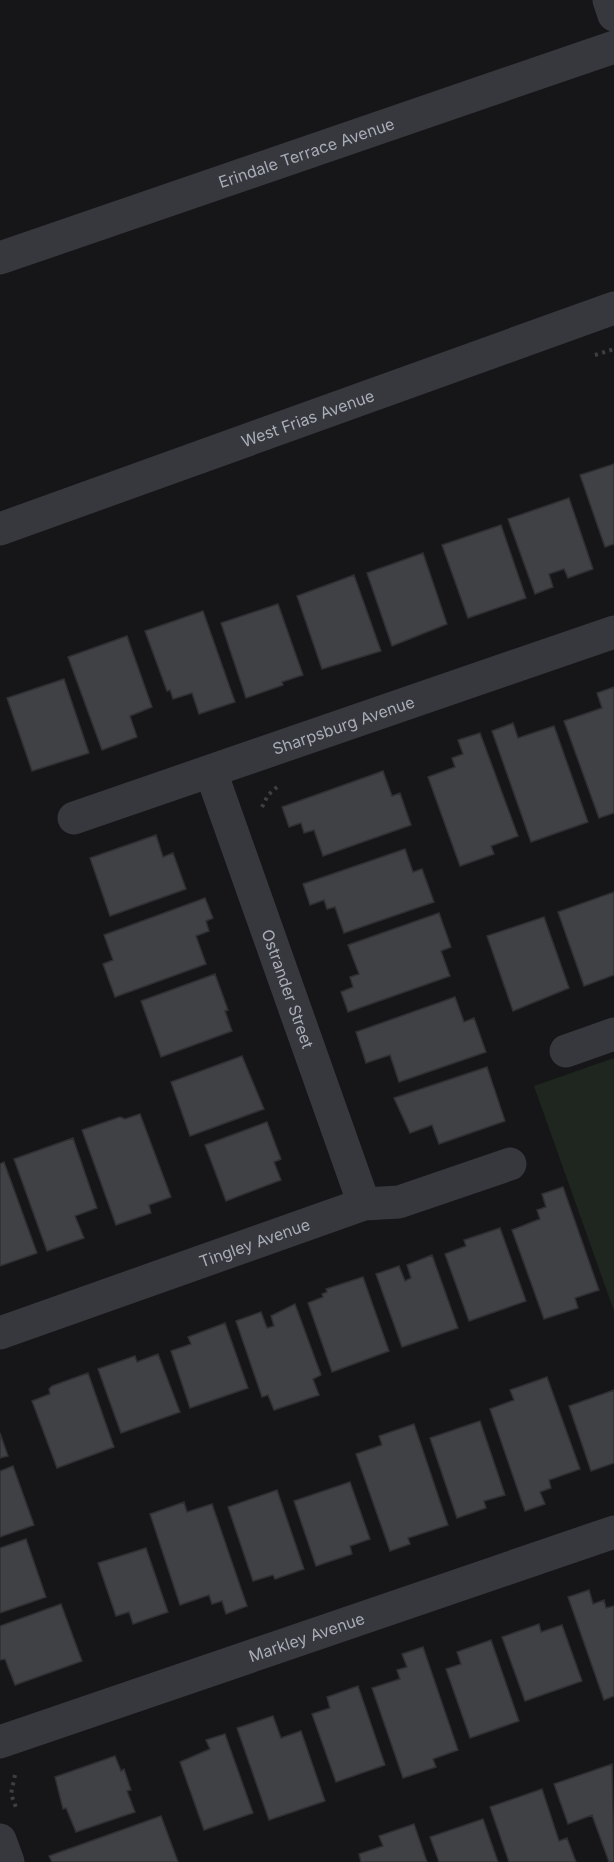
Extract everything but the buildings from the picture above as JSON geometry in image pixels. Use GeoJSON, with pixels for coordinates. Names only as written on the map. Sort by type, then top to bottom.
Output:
{"type":"FeatureCollection","features":[{"type":"Feature","properties":{"kind":"street"},"geometry":{"type":"LineString","coordinates":[[609,0],[614,15]]}},
{"type":"Feature","properties":{"kind":"street","name":"Erindale Terrace Avenue"},"geometry":{"type":"LineString","coordinates":[[0,258],[614,47]]}},
{"type":"Feature","properties":{"kind":"street","name":"West Frias Avenue"},"geometry":{"type":"LineString","coordinates":[[0,529],[614,308]]}},
{"type":"Feature","properties":{"kind":"street","name":"Sharpsburg Avenue"},"geometry":{"type":"LineString","coordinates":[[74,818],[614,632]]}},
{"type":"Feature","properties":{"kind":"street","name":"Ostrander Street"},"geometry":{"type":"LineString","coordinates":[[211,772],[364,1204]]}},
{"type":"Feature","properties":{"kind":"street"},"geometry":{"type":"LineString","coordinates":[[566,1051],[614,1035]]}},
{"type":"Feature","properties":{"kind":"street","name":"Tingley Avenue"},"geometry":{"type":"LineString","coordinates":[[0,1333],[364,1204],[399,1202],[510,1164]]}},
{"type":"Feature","properties":{"kind":"street","name":"Markley Avenue"},"geometry":{"type":"LineString","coordinates":[[0,1742],[614,1532]]}},
{"type":"Feature","properties":{"kind":"street"},"geometry":{"type":"LineString","coordinates":[[0,1840],[8,1862]]}},
{"type":"Feature","properties":{"kind":"path"},"geometry":{"type":"LineString","coordinates":[[261,814],[268,795],[285,785]]}},
{"type":"Feature","properties":{"kind":"shaded area"},"geometry":{"type":"Polygon","coordinates":[[[614,1058],[614,1311],[534,1086],[614,1058]]]}}]}
